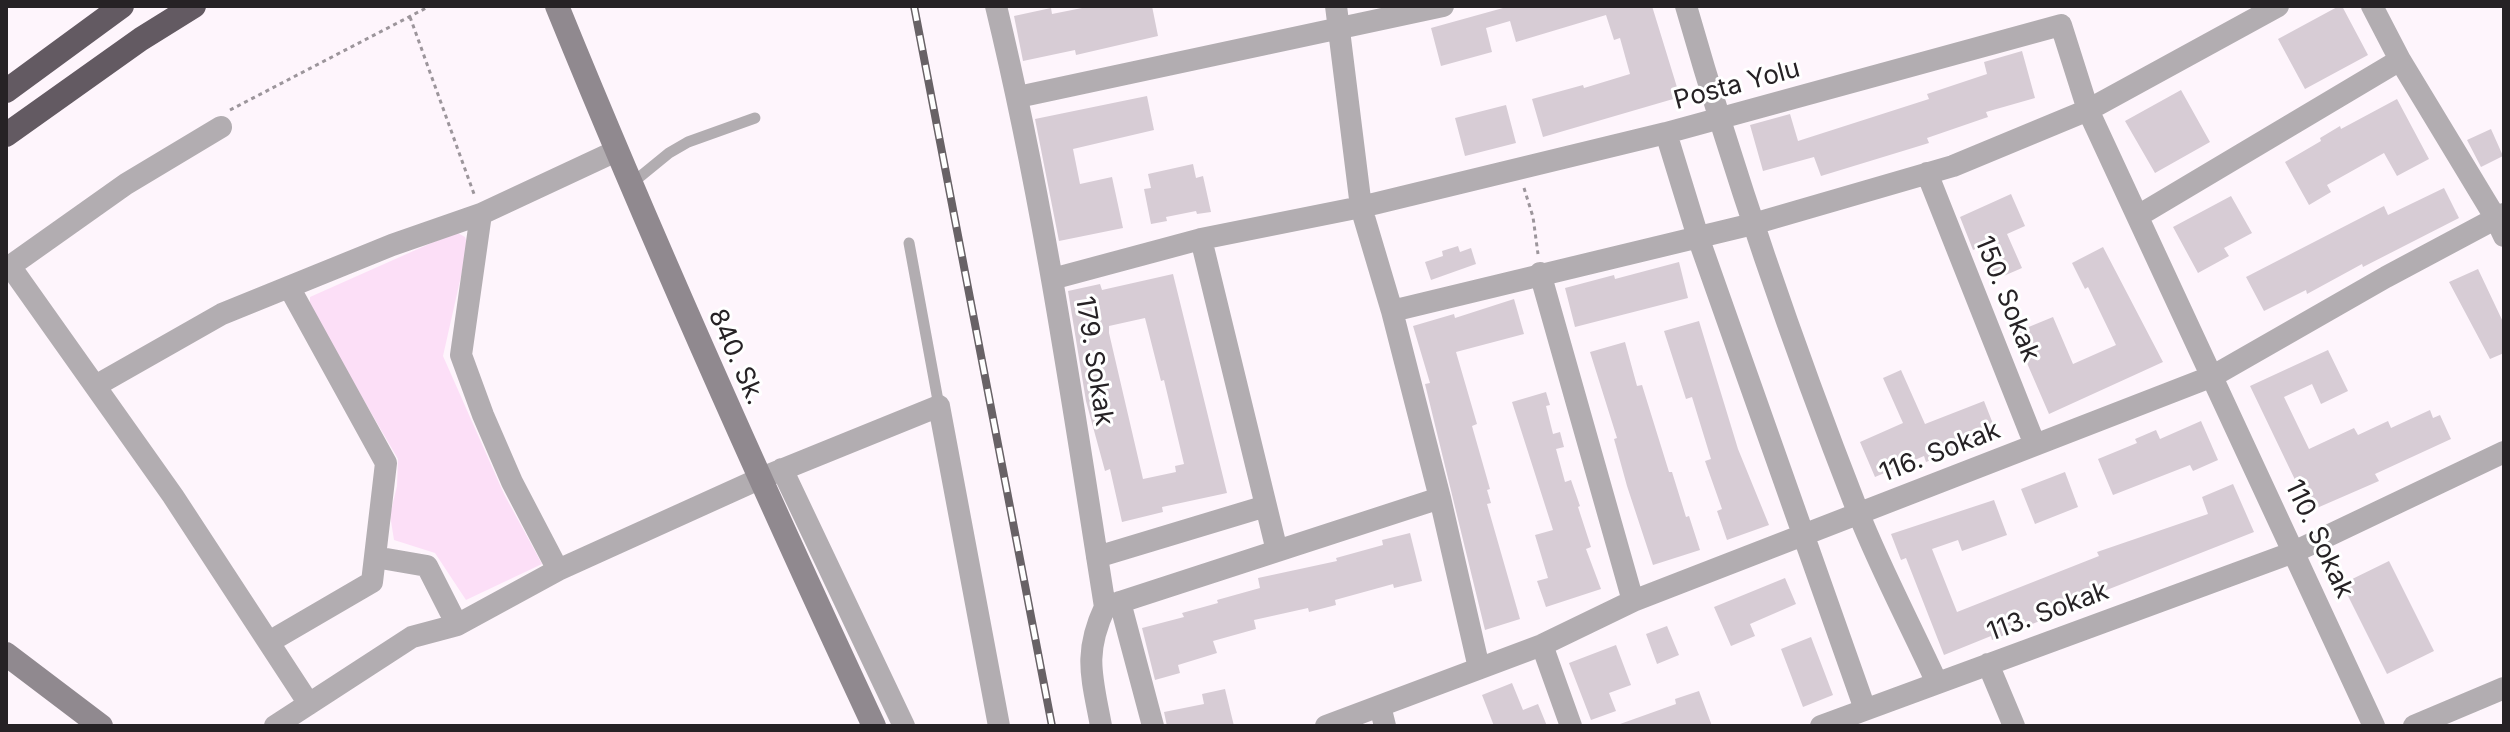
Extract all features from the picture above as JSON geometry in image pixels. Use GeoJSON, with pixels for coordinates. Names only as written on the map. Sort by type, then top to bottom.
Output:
{"type":"FeatureCollection","features":[{"type":"Feature","properties":{"kind":"highway"},"geometry":{"type":"LineString","coordinates":[[6,91],[122,6]]}},
{"type":"Feature","properties":{"kind":"highway"},"geometry":{"type":"LineString","coordinates":[[6,135],[141,39],[194,6]]}},
{"type":"Feature","properties":{"kind":"street","name":"840. Sk."},"geometry":{"type":"LineString","coordinates":[[557,6],[630,185],[759,479],[874,726]]}},
{"type":"Feature","properties":{"kind":"street","name":"179. Sokak"},"geometry":{"type":"LineString","coordinates":[[996,6],[1018,97],[1052,279],[1097,557],[1113,604],[1090,647],[1101,726]]}},
{"type":"Feature","properties":{"kind":"street"},"geometry":{"type":"LineString","coordinates":[[1336,6],[1361,207],[1392,311],[1440,498],[1479,668]]}},
{"type":"Feature","properties":{"kind":"street"},"geometry":{"type":"LineString","coordinates":[[1018,97],[1443,6]]}},
{"type":"Feature","properties":{"kind":"street"},"geometry":{"type":"LineString","coordinates":[[1686,6],[1718,119],[1753,224],[1859,514],[1937,683]]}},
{"type":"Feature","properties":{"kind":"street"},"geometry":{"type":"LineString","coordinates":[[1392,311],[1753,224],[1953,166],[2088,110],[2278,6]]}},
{"type":"Feature","properties":{"kind":"street"},"geometry":{"type":"LineString","coordinates":[[2372,6],[2400,60],[2501,223]]}},
{"type":"Feature","properties":{"kind":"street","name":"Posta Yolu"},"geometry":{"type":"LineString","coordinates":[[1052,279],[1201,239],[1361,207],[1666,133],[2059,15],[2088,110],[2213,376]]}},
{"type":"Feature","properties":{"kind":"street"},"geometry":{"type":"LineString","coordinates":[[2138,216],[2400,60]]}},
{"type":"Feature","properties":{"kind":"street"},"geometry":{"type":"LineString","coordinates":[[224,120],[126,184],[8,268],[97,385],[309,704]]}},
{"type":"Feature","properties":{"kind":"street"},"geometry":{"type":"LineString","coordinates":[[1666,133],[1698,237],[1865,709]]}},
{"type":"Feature","properties":{"kind":"street"},"geometry":{"type":"LineString","coordinates":[[97,385],[222,314],[392,245],[481,214],[616,151]]}},
{"type":"Feature","properties":{"kind":"street","name":"150. Sokak"},"geometry":{"type":"LineString","coordinates":[[1927,173],[2035,445]]}},
{"type":"Feature","properties":{"kind":"street"},"geometry":{"type":"LineString","coordinates":[[481,214],[461,355],[512,482],[558,570]]}},
{"type":"Feature","properties":{"kind":"street","name":"116. Sokak"},"geometry":{"type":"LineString","coordinates":[[1326,726],[1382,716],[1479,668],[1542,645],[1633,601],[2213,376],[2501,223]]}},
{"type":"Feature","properties":{"kind":"street"},"geometry":{"type":"LineString","coordinates":[[1201,239],[1277,551]]}},
{"type":"Feature","properties":{"kind":"street"},"geometry":{"type":"LineString","coordinates":[[1540,273],[1633,601]]}},
{"type":"Feature","properties":{"kind":"street"},"geometry":{"type":"LineString","coordinates":[[269,642],[372,582],[386,463],[289,287]]}},
{"type":"Feature","properties":{"kind":"street","name":"110. Sokak"},"geometry":{"type":"LineString","coordinates":[[2213,376],[2374,726]]}},
{"type":"Feature","properties":{"kind":"street"},"geometry":{"type":"LineString","coordinates":[[275,726],[412,637],[457,625],[558,570],[782,469],[939,406],[999,726]]}},
{"type":"Feature","properties":{"kind":"street","name":"113. Sokak"},"geometry":{"type":"LineString","coordinates":[[1833,724],[1865,709],[2294,552],[2504,452]]}},
{"type":"Feature","properties":{"kind":"street"},"geometry":{"type":"LineString","coordinates":[[782,469],[904,726]]}},
{"type":"Feature","properties":{"kind":"street"},"geometry":{"type":"LineString","coordinates":[[1153,726],[1113,604],[1440,498]]}},
{"type":"Feature","properties":{"kind":"street"},"geometry":{"type":"LineString","coordinates":[[1097,557],[1266,506]]}},
{"type":"Feature","properties":{"kind":"street"},"geometry":{"type":"LineString","coordinates":[[375,557],[427,566],[457,625]]}},
{"type":"Feature","properties":{"kind":"street"},"geometry":{"type":"LineString","coordinates":[[1542,645],[1571,726]]}},
{"type":"Feature","properties":{"kind":"street"},"geometry":{"type":"LineString","coordinates":[[6,654],[101,726]]}},
{"type":"Feature","properties":{"kind":"street"},"geometry":{"type":"LineString","coordinates":[[1988,664],[2014,726]]}},
{"type":"Feature","properties":{"kind":"street"},"geometry":{"type":"LineString","coordinates":[[2414,726],[2504,688]]}},
{"type":"Feature","properties":{"kind":"lane"},"geometry":{"type":"LineString","coordinates":[[630,185],[669,153],[688,142],[755,118]]}},
{"type":"Feature","properties":{"kind":"lane"},"geometry":{"type":"LineString","coordinates":[[909,243],[939,406]]}},
{"type":"Feature","properties":{"kind":"path"},"geometry":{"type":"LineString","coordinates":[[224,120],[430,6]]}},
{"type":"Feature","properties":{"kind":"path"},"geometry":{"type":"LineString","coordinates":[[410,17],[481,214]]}},
{"type":"Feature","properties":{"kind":"path"},"geometry":{"type":"LineString","coordinates":[[1518,169],[1533,217],[1540,273]]}},
{"type":"Feature","properties":{"kind":"shaded area"},"geometry":{"type":"Polygon","coordinates":[[[456,232],[465,237],[468,245],[443,356],[504,494],[542,564],[466,600],[435,553],[394,540],[390,515],[397,486],[398,459],[310,308],[310,297],[456,232]]]}},
{"type":"Feature","properties":{"kind":"building"},"geometry":{"type":"Polygon","coordinates":[[[1092,6],[1152,6],[1158,36],[1076,55],[1075,50],[1023,61],[1014,16],[1051,8],[1052,14],[1092,6]]]}},
{"type":"Feature","properties":{"kind":"building"},"geometry":{"type":"Polygon","coordinates":[[[1502,6],[1652,6],[1680,97],[1543,137],[1532,99],[1630,74],[1620,38],[1614,40],[1606,15],[1516,42],[1510,21],[1486,28],[1492,52],[1441,66],[1431,28],[1502,6]]]}},
{"type":"Feature","properties":{"kind":"building"},"geometry":{"type":"Polygon","coordinates":[[[2342,6],[2368,55],[2305,89],[2278,39],[2342,6]]]}},
{"type":"Feature","properties":{"kind":"building"},"geometry":{"type":"Polygon","coordinates":[[[2022,51],[2035,98],[1986,112],[1988,117],[1927,138],[1929,143],[1821,176],[1814,157],[1763,171],[1750,125],[1790,114],[1798,141],[1929,99],[1927,94],[1987,74],[1984,62],[2022,51]]]}},
{"type":"Feature","properties":{"kind":"building"},"geometry":{"type":"Polygon","coordinates":[[[2181,90],[2210,142],[2155,173],[2125,121],[2181,90]]]}},
{"type":"Feature","properties":{"kind":"building"},"geometry":{"type":"Polygon","coordinates":[[[1147,96],[1154,130],[1073,149],[1080,184],[1112,177],[1123,228],[1059,241],[1035,119],[1147,96]]]}},
{"type":"Feature","properties":{"kind":"building"},"geometry":{"type":"Polygon","coordinates":[[[2397,99],[2429,159],[2397,176],[2384,153],[2327,185],[2331,192],[2309,205],[2285,162],[2340,126],[2341,129],[2397,99]]]}},
{"type":"Feature","properties":{"kind":"building"},"geometry":{"type":"Polygon","coordinates":[[[1506,105],[1516,143],[1465,156],[1455,118],[1506,105]]]}},
{"type":"Feature","properties":{"kind":"building"},"geometry":{"type":"Polygon","coordinates":[[[2491,129],[2503,156],[2481,167],[2467,140],[2491,129]]]}},
{"type":"Feature","properties":{"kind":"building"},"geometry":{"type":"Polygon","coordinates":[[[1193,164],[1196,178],[1203,176],[1211,212],[1197,214],[1196,211],[1166,217],[1167,221],[1151,224],[1144,189],[1151,188],[1148,174],[1193,164]]]}},
{"type":"Feature","properties":{"kind":"building"},"geometry":{"type":"Polygon","coordinates":[[[2444,188],[2459,218],[2307,294],[2306,290],[2264,311],[2246,277],[2384,206],[2388,215],[2444,188]]]}},
{"type":"Feature","properties":{"kind":"building"},"geometry":{"type":"Polygon","coordinates":[[[2011,194],[2025,226],[2007,234],[2022,268],[1992,281],[1978,248],[1973,250],[1960,217],[2011,194]]]}},
{"type":"Feature","properties":{"kind":"building"},"geometry":{"type":"Polygon","coordinates":[[[2231,196],[2252,233],[2224,248],[2229,256],[2198,273],[2173,227],[2231,196]]]}},
{"type":"Feature","properties":{"kind":"building"},"geometry":{"type":"Polygon","coordinates":[[[1458,246],[1460,252],[1471,248],[1476,264],[1431,280],[1425,262],[1443,256],[1442,251],[1458,246]]]}},
{"type":"Feature","properties":{"kind":"building"},"geometry":{"type":"Polygon","coordinates":[[[2103,247],[2163,362],[2049,414],[2014,333],[2053,317],[2073,364],[2116,345],[2088,287],[2085,289],[2072,263],[2103,247]]]}},
{"type":"Feature","properties":{"kind":"building"},"geometry":{"type":"Polygon","coordinates":[[[1679,262],[1688,298],[1575,327],[1565,288],[1679,262]]]}},
{"type":"Feature","properties":{"kind":"building"},"geometry":{"type":"Polygon","coordinates":[[[2478,269],[2504,324],[2504,353],[2490,359],[2449,282],[2478,269]]]}},
{"type":"Feature","properties":{"kind":"building"},"geometry":{"type":"Polygon","coordinates":[[[1173,274],[1227,493],[1162,507],[1163,512],[1122,522],[1110,469],[1105,471],[1086,401],[1068,291],[1100,284],[1102,290],[1173,274]],[[1145,318],[1109,326],[1143,479],[1176,472],[1175,466],[1184,464],[1164,380],[1161,381],[1145,318]]]}},
{"type":"Feature","properties":{"kind":"building"},"geometry":{"type":"Polygon","coordinates":[[[1514,299],[1524,334],[1456,352],[1477,424],[1472,426],[1490,489],[1487,490],[1491,503],[1487,504],[1520,619],[1485,630],[1425,384],[1430,383],[1413,326],[1454,314],[1455,318],[1514,299]]]}},
{"type":"Feature","properties":{"kind":"building"},"geometry":{"type":"Polygon","coordinates":[[[1699,321],[1738,449],[1769,525],[1727,540],[1717,511],[1722,509],[1705,461],[1711,459],[1692,397],[1686,399],[1664,331],[1699,321]]]}},
{"type":"Feature","properties":{"kind":"building"},"geometry":{"type":"Polygon","coordinates":[[[1625,342],[1637,386],[1642,385],[1669,472],[1672,472],[1700,550],[1653,565],[1627,486],[1614,439],[1617,438],[1590,352],[1625,342]]]}},
{"type":"Feature","properties":{"kind":"building"},"geometry":{"type":"Polygon","coordinates":[[[2328,350],[2348,391],[2321,404],[2312,384],[2284,397],[2309,449],[2354,428],[2358,435],[2388,421],[2391,428],[2430,410],[2433,418],[2440,415],[2451,439],[2375,474],[2379,481],[2310,511],[2250,386],[2328,350]]]}},
{"type":"Feature","properties":{"kind":"building"},"geometry":{"type":"Polygon","coordinates":[[[1901,370],[1925,424],[1984,401],[1997,434],[1926,462],[1924,456],[1875,477],[1860,442],[1903,423],[1883,378],[1901,370]]]}},
{"type":"Feature","properties":{"kind":"building"},"geometry":{"type":"Polygon","coordinates":[[[1546,392],[1553,434],[1560,432],[1564,447],[1556,449],[1565,482],[1571,480],[1580,506],[1591,547],[1586,549],[1601,589],[1546,607],[1537,581],[1548,578],[1535,535],[1553,530],[1512,402],[1546,392]]]}},
{"type":"Feature","properties":{"kind":"building"},"geometry":{"type":"Polygon","coordinates":[[[2201,421],[2218,460],[2193,471],[2190,465],[2113,495],[2098,459],[2137,443],[2135,439],[2156,430],[2160,439],[2201,421]]]}},
{"type":"Feature","properties":{"kind":"building"},"geometry":{"type":"Polygon","coordinates":[[[2065,472],[2078,507],[2035,524],[2021,489],[2065,472]]]}},
{"type":"Feature","properties":{"kind":"building"},"geometry":{"type":"Polygon","coordinates":[[[2233,484],[2254,532],[2094,595],[2095,599],[1992,640],[1991,636],[1944,655],[1906,558],[1901,560],[1891,534],[1994,500],[2007,535],[1962,551],[1958,540],[1932,549],[1957,612],[2099,556],[2097,552],[2208,514],[2202,497],[2233,484]]]}},
{"type":"Feature","properties":{"kind":"building"},"geometry":{"type":"Polygon","coordinates":[[[1410,533],[1422,581],[1394,588],[1393,584],[1335,600],[1336,605],[1309,612],[1308,608],[1254,620],[1256,629],[1213,641],[1217,653],[1178,665],[1180,673],[1155,680],[1142,628],[1184,617],[1182,613],[1260,588],[1258,578],[1337,561],[1336,558],[1383,545],[1382,540],[1410,533]]]}},
{"type":"Feature","properties":{"kind":"building"},"geometry":{"type":"Polygon","coordinates":[[[2389,561],[2434,651],[2387,674],[2342,584],[2389,561]]]}},
{"type":"Feature","properties":{"kind":"building"},"geometry":{"type":"Polygon","coordinates":[[[1785,578],[1796,604],[1750,624],[1755,636],[1731,646],[1714,607],[1785,578]]]}},
{"type":"Feature","properties":{"kind":"building"},"geometry":{"type":"Polygon","coordinates":[[[1667,626],[1679,655],[1657,664],[1646,634],[1667,626]]]}},
{"type":"Feature","properties":{"kind":"building"},"geometry":{"type":"Polygon","coordinates":[[[1811,637],[1833,695],[1803,707],[1781,649],[1811,637]]]}},
{"type":"Feature","properties":{"kind":"building"},"geometry":{"type":"Polygon","coordinates":[[[1616,645],[1631,685],[1609,693],[1616,711],[1591,720],[1569,663],[1616,645]]]}},
{"type":"Feature","properties":{"kind":"building"},"geometry":{"type":"Polygon","coordinates":[[[1512,683],[1523,710],[1538,704],[1547,726],[1494,726],[1482,695],[1512,683]]]}},
{"type":"Feature","properties":{"kind":"building"},"geometry":{"type":"Polygon","coordinates":[[[1225,689],[1234,726],[1167,726],[1164,712],[1204,704],[1202,694],[1225,689]]]}},
{"type":"Feature","properties":{"kind":"building"},"geometry":{"type":"Polygon","coordinates":[[[1699,691],[1712,726],[1620,726],[1676,704],[1675,699],[1699,691]]]}},
{"type":"Feature","properties":{"kind":"railway"},"geometry":{"type":"LineString","coordinates":[[914,6],[1052,726]]}}]}
